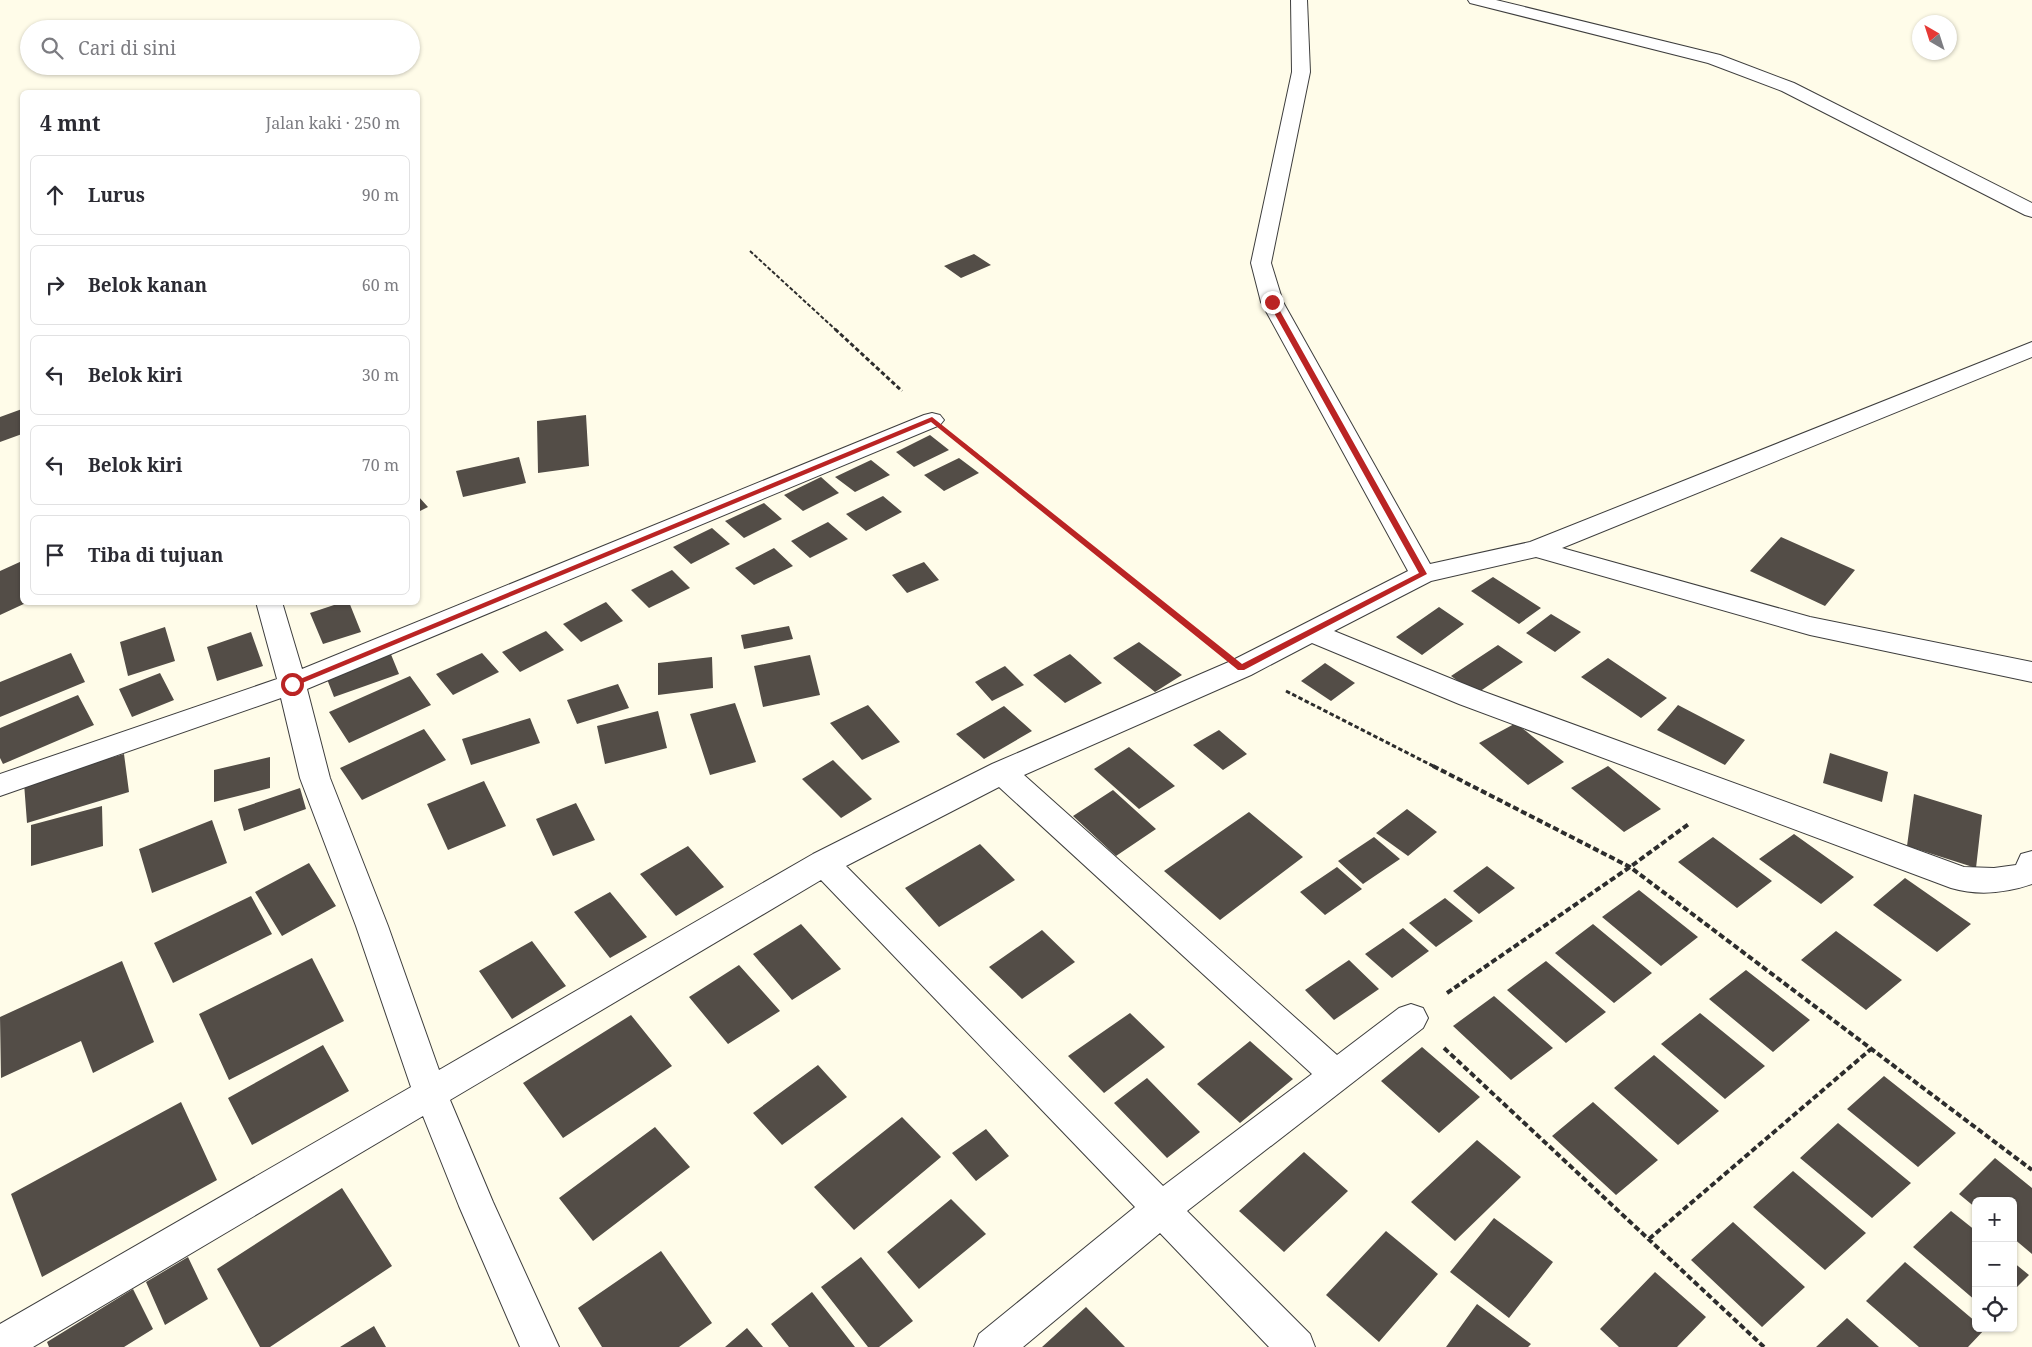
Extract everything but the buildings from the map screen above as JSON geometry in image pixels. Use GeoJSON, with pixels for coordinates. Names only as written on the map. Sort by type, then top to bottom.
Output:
{"type":"FeatureCollection","features":[{"type":"Feature","properties":{"kind":"street"},"geometry":{"type":"LineString","coordinates":[[1299,0],[1301,72],[1261,263],[1272,302],[1423,574]]}},
{"type":"Feature","properties":{"kind":"street"},"geometry":{"type":"LineString","coordinates":[[1476,0],[1714,59],[1749,71],[1788,87],[2032,211]]}},
{"type":"Feature","properties":{"kind":"street"},"geometry":{"type":"LineString","coordinates":[[0,1345],[824,863],[1002,772],[1241,668],[1423,574],[1536,549],[2032,350]]}},
{"type":"Feature","properties":{"kind":"street"},"geometry":{"type":"LineString","coordinates":[[0,785],[292,684],[932,420]]}},
{"type":"Feature","properties":{"kind":"street"},"geometry":{"type":"LineString","coordinates":[[1536,549],[1810,626],[2032,672]]}},
{"type":"Feature","properties":{"kind":"street"},"geometry":{"type":"LineString","coordinates":[[270,605],[315,778],[372,926],[430,1092],[477,1206],[540,1347]]}},
{"type":"Feature","properties":{"kind":"street"},"geometry":{"type":"LineString","coordinates":[[1310,632],[1469,697],[1962,879],[1988,882],[2009,879],[2026,874],[2032,863]]}},
{"type":"Feature","properties":{"kind":"street"},"geometry":{"type":"LineString","coordinates":[[1002,772],[1336,1075]]}},
{"type":"Feature","properties":{"kind":"street"},"geometry":{"type":"LineString","coordinates":[[824,863],[1296,1347]]}},
{"type":"Feature","properties":{"kind":"street"},"geometry":{"type":"LineString","coordinates":[[993,1347],[1161,1209],[1411,1018]]}},
{"type":"Feature","properties":{"kind":"path"},"geometry":{"type":"LineString","coordinates":[[750,251],[932,420],[1241,668],[1630,867],[2032,1170]]}},
{"type":"Feature","properties":{"kind":"path"},"geometry":{"type":"LineString","coordinates":[[1731,794],[1630,867],[1411,1018],[1764,1347]]}},
{"type":"Feature","properties":{"kind":"path"},"geometry":{"type":"LineString","coordinates":[[1648,1239],[1871,1049]]}},
{"type":"Feature","properties":{"kind":"route"},"geometry":{"type":"LineString","coordinates":[[292,684],[932,420],[1241,668],[1423,574],[1272,302]]}}]}
